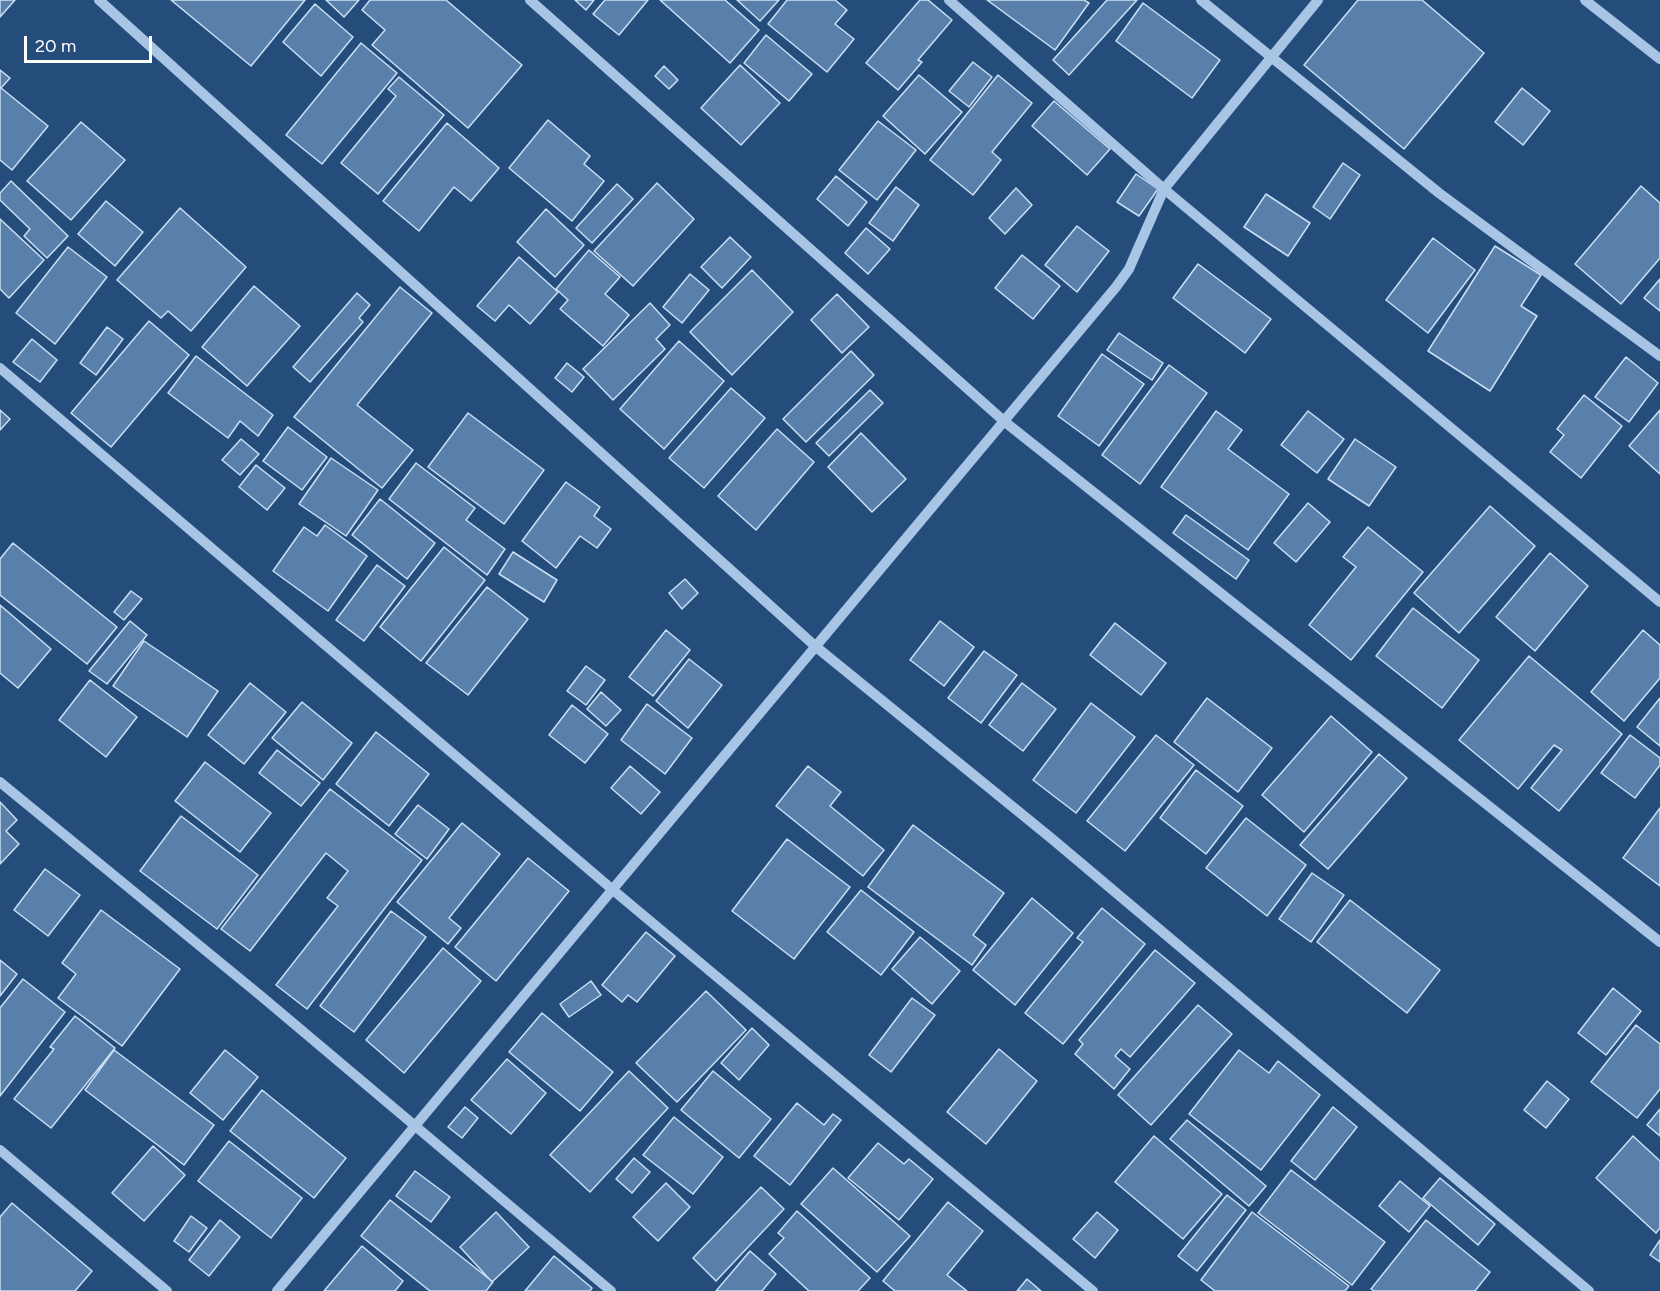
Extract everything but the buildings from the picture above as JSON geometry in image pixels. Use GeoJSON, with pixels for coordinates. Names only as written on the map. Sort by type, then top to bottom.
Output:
{"type":"FeatureCollection","features":[{"type":"Feature","properties":{"kind":"street"},"geometry":{"type":"LineString","coordinates":[[99,0],[815,646],[1051,838],[1589,1291]]}},
{"type":"Feature","properties":{"kind":"street"},"geometry":{"type":"LineString","coordinates":[[530,0],[1005,422],[1660,942]]}},
{"type":"Feature","properties":{"kind":"street"},"geometry":{"type":"LineString","coordinates":[[949,0],[1164,189],[1660,602]]}},
{"type":"Feature","properties":{"kind":"street"},"geometry":{"type":"LineString","coordinates":[[1201,0],[1439,193],[1660,356]]}},
{"type":"Feature","properties":{"kind":"street"},"geometry":{"type":"LineString","coordinates":[[277,1291],[1116,287],[1129,269],[1164,189],[1318,0]]}},
{"type":"Feature","properties":{"kind":"street"},"geometry":{"type":"LineString","coordinates":[[1585,0],[1660,59]]}},
{"type":"Feature","properties":{"kind":"street"},"geometry":{"type":"LineString","coordinates":[[0,368],[614,890],[1093,1291]]}},
{"type":"Feature","properties":{"kind":"street"},"geometry":{"type":"LineString","coordinates":[[0,782],[261,996],[414,1128],[611,1291]]}},
{"type":"Feature","properties":{"kind":"street"},"geometry":{"type":"LineString","coordinates":[[0,1150],[167,1291]]}}]}
